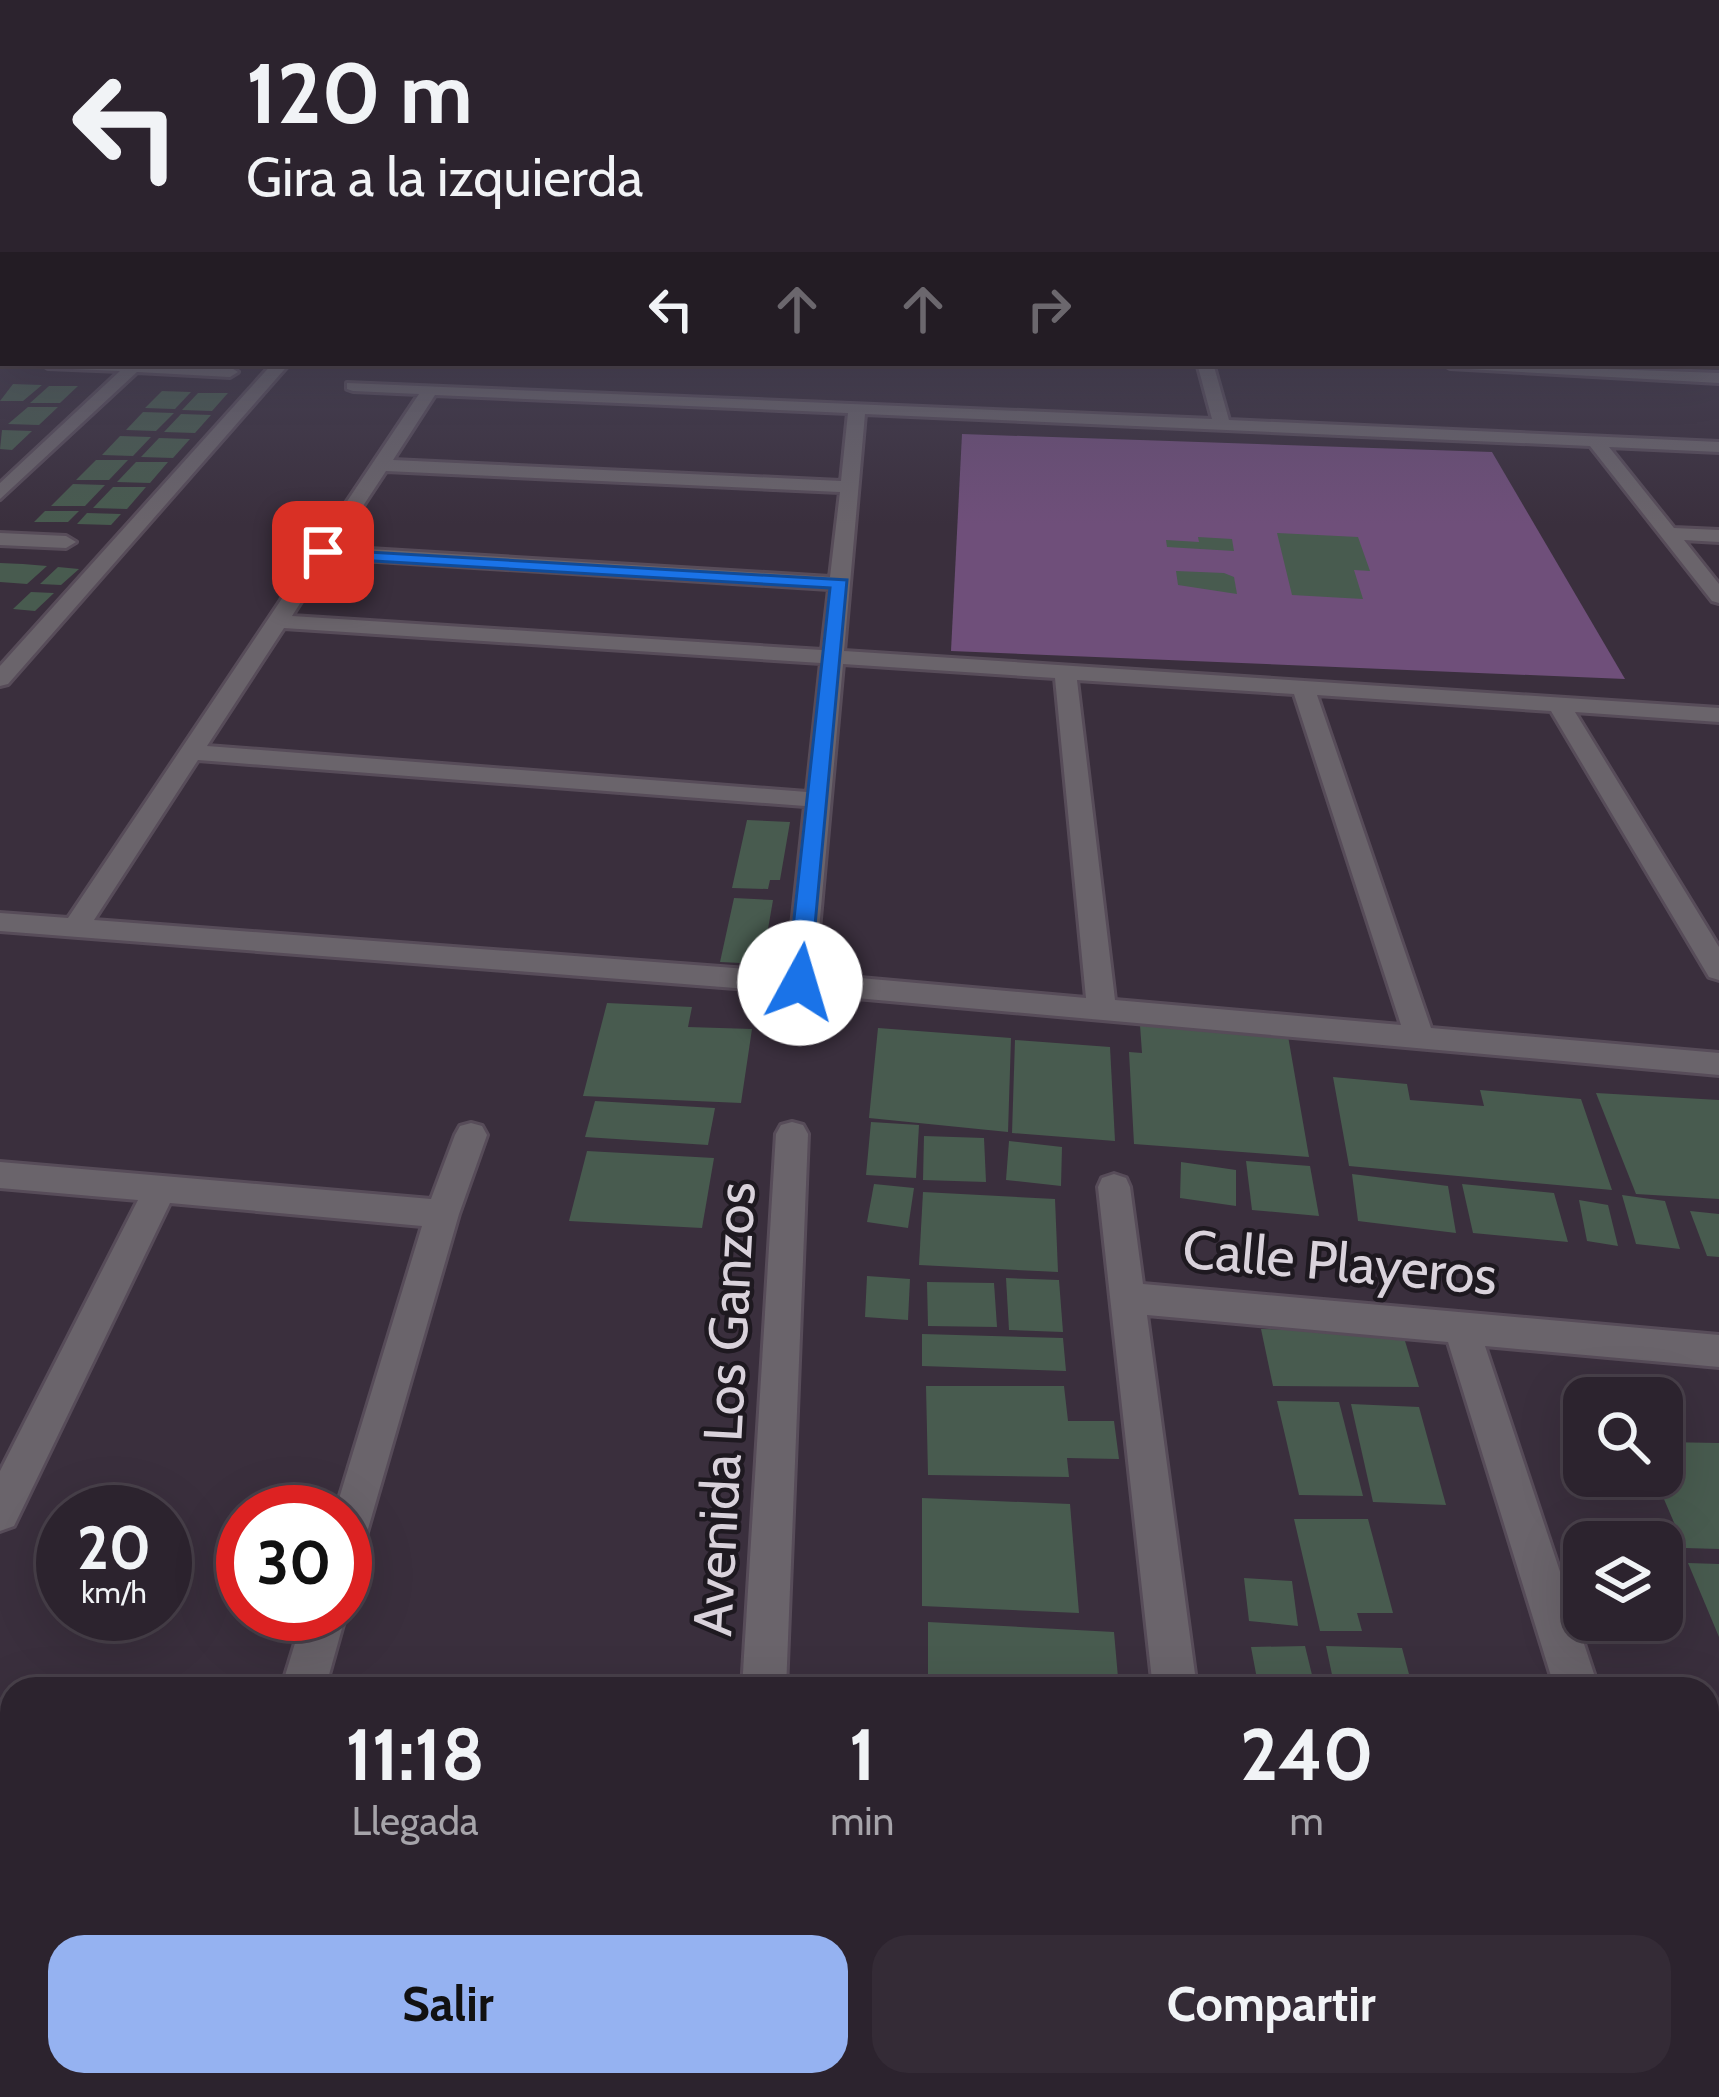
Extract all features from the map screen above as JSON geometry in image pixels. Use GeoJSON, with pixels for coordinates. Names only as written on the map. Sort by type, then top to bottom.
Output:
{"type":"FeatureCollection","features":[{"type":"Feature","properties":{"kind":"street"},"geometry":{"type":"LineString","coordinates":[[99,366],[230,372]]}},
{"type":"Feature","properties":{"kind":"street"},"geometry":{"type":"LineString","coordinates":[[0,679],[11,653],[280,366]]}},
{"type":"Feature","properties":{"kind":"street"},"geometry":{"type":"LineString","coordinates":[[1206,366],[1221,423]]}},
{"type":"Feature","properties":{"kind":"street"},"geometry":{"type":"LineString","coordinates":[[1508,366],[1719,377]]}},
{"type":"Feature","properties":{"kind":"street"},"geometry":{"type":"LineString","coordinates":[[0,493],[133,368]]}},
{"type":"Feature","properties":{"kind":"street"},"geometry":{"type":"LineString","coordinates":[[353,386],[1719,447]]}},
{"type":"Feature","properties":{"kind":"street"},"geometry":{"type":"LineString","coordinates":[[75,928],[430,390]]}},
{"type":"Feature","properties":{"kind":"street"},"geometry":{"type":"LineString","coordinates":[[800,983],[857,408]]}},
{"type":"Feature","properties":{"kind":"street"},"geometry":{"type":"LineString","coordinates":[[1596,442],[1719,597]]}},
{"type":"Feature","properties":{"kind":"street"},"geometry":{"type":"LineString","coordinates":[[381,465],[849,487]]}},
{"type":"Feature","properties":{"kind":"street"},"geometry":{"type":"LineString","coordinates":[[1668,533],[1719,536]]}},
{"type":"Feature","properties":{"kind":"street"},"geometry":{"type":"LineString","coordinates":[[0,539],[66,542]]}},
{"type":"Feature","properties":{"kind":"street"},"geometry":{"type":"LineString","coordinates":[[323,552],[840,584]]}},
{"type":"Feature","properties":{"kind":"street"},"geometry":{"type":"LineString","coordinates":[[278,620],[1719,715]]}},
{"type":"Feature","properties":{"kind":"street"},"geometry":{"type":"LineString","coordinates":[[1065,672],[1102,1010]]}},
{"type":"Feature","properties":{"kind":"street"},"geometry":{"type":"LineString","coordinates":[[1303,688],[1420,1038]]}},
{"type":"Feature","properties":{"kind":"street"},"geometry":{"type":"LineString","coordinates":[[1558,704],[1719,970]]}},
{"type":"Feature","properties":{"kind":"street"},"geometry":{"type":"LineString","coordinates":[[191,752],[818,800]]}},
{"type":"Feature","properties":{"kind":"street"},"geometry":{"type":"LineString","coordinates":[[0,922],[800,983],[1719,1064]]}},
{"type":"Feature","properties":{"kind":"street","name":"Avenida Los Ganzos"},"geometry":{"type":"LineString","coordinates":[[765,1677],[792,1134]]}},
{"type":"Feature","properties":{"kind":"street"},"geometry":{"type":"LineString","coordinates":[[363,1485],[442,1214],[471,1135]]}},
{"type":"Feature","properties":{"kind":"street"},"geometry":{"type":"LineString","coordinates":[[0,1175],[442,1214]]}},
{"type":"Feature","properties":{"kind":"street"},"geometry":{"type":"LineString","coordinates":[[1114,1187],[1130,1298]]}},
{"type":"Feature","properties":{"kind":"street"},"geometry":{"type":"LineString","coordinates":[[0,1512],[159,1192]]}},
{"type":"Feature","properties":{"kind":"street","name":"Calle Playeros"},"geometry":{"type":"LineString","coordinates":[[1174,1677],[1130,1298],[1719,1351]]}},
{"type":"Feature","properties":{"kind":"street"},"geometry":{"type":"LineString","coordinates":[[1462,1327],[1573,1677]]}},
{"type":"Feature","properties":{"kind":"street"},"geometry":{"type":"LineString","coordinates":[[307,1677],[317,1641]]}},
{"type":"Feature","properties":{"kind":"shaded area"},"geometry":{"type":"Polygon","coordinates":[[[962,434],[1492,452],[1625,679],[951,651],[962,434]]]}},
{"type":"Feature","properties":{"kind":"building"},"geometry":{"type":"Polygon","coordinates":[[[13,384],[42,385],[23,401],[0,401],[13,384]]]}},
{"type":"Feature","properties":{"kind":"building"},"geometry":{"type":"Polygon","coordinates":[[[49,386],[78,386],[60,403],[30,403],[49,386]]]}},
{"type":"Feature","properties":{"kind":"building"},"geometry":{"type":"Polygon","coordinates":[[[162,391],[191,392],[175,409],[145,408],[162,391]]]}},
{"type":"Feature","properties":{"kind":"building"},"geometry":{"type":"Polygon","coordinates":[[[198,393],[228,393],[212,411],[182,410],[198,393]]]}},
{"type":"Feature","properties":{"kind":"building"},"geometry":{"type":"Polygon","coordinates":[[[28,407],[58,407],[39,425],[8,424],[28,407]]]}},
{"type":"Feature","properties":{"kind":"building"},"geometry":{"type":"Polygon","coordinates":[[[143,412],[174,413],[156,431],[126,430],[143,412]]]}},
{"type":"Feature","properties":{"kind":"building"},"geometry":{"type":"Polygon","coordinates":[[[181,414],[211,415],[195,433],[164,432],[181,414]]]}},
{"type":"Feature","properties":{"kind":"building"},"geometry":{"type":"Polygon","coordinates":[[[2,430],[32,431],[12,450],[0,449],[2,430]]]}},
{"type":"Feature","properties":{"kind":"building"},"geometry":{"type":"Polygon","coordinates":[[[120,436],[151,437],[133,456],[102,455],[120,436]]]}},
{"type":"Feature","properties":{"kind":"building"},"geometry":{"type":"Polygon","coordinates":[[[159,438],[190,439],[173,458],[141,457],[159,438]]]}},
{"type":"Feature","properties":{"kind":"building"},"geometry":{"type":"Polygon","coordinates":[[[96,460],[128,460],[109,480],[76,480],[96,460]]]}},
{"type":"Feature","properties":{"kind":"building"},"geometry":{"type":"Polygon","coordinates":[[[136,462],[168,462],[150,483],[117,482],[136,462]]]}},
{"type":"Feature","properties":{"kind":"building"},"geometry":{"type":"Polygon","coordinates":[[[73,484],[105,485],[85,506],[51,506],[73,484]]]}},
{"type":"Feature","properties":{"kind":"building"},"geometry":{"type":"Polygon","coordinates":[[[113,487],[146,487],[127,509],[93,508],[113,487]]]}},
{"type":"Feature","properties":{"kind":"building"},"geometry":{"type":"Polygon","coordinates":[[[45,511],[79,511],[68,522],[34,522],[45,511]]]}},
{"type":"Feature","properties":{"kind":"building"},"geometry":{"type":"Polygon","coordinates":[[[87,513],[121,514],[111,525],[77,524],[87,513]]]}},
{"type":"Feature","properties":{"kind":"building"},"geometry":{"type":"Polygon","coordinates":[[[1277,533],[1358,537],[1370,571],[1354,570],[1363,599],[1292,595],[1277,533]]]}},
{"type":"Feature","properties":{"kind":"building"},"geometry":{"type":"Polygon","coordinates":[[[1198,537],[1232,539],[1234,551],[1167,547],[1166,540],[1199,542],[1198,537]]]}},
{"type":"Feature","properties":{"kind":"building"},"geometry":{"type":"Polygon","coordinates":[[[0,563],[47,566],[27,584],[0,582],[0,563]]]}},
{"type":"Feature","properties":{"kind":"building"},"geometry":{"type":"Polygon","coordinates":[[[58,567],[79,569],[61,585],[40,584],[58,567]]]}},
{"type":"Feature","properties":{"kind":"building"},"geometry":{"type":"Polygon","coordinates":[[[1176,571],[1224,573],[1234,577],[1237,594],[1178,585],[1176,571]]]}},
{"type":"Feature","properties":{"kind":"building"},"geometry":{"type":"Polygon","coordinates":[[[31,592],[54,593],[35,611],[13,609],[31,592]]]}},
{"type":"Feature","properties":{"kind":"building"},"geometry":{"type":"Polygon","coordinates":[[[747,820],[790,822],[780,880],[770,880],[768,889],[732,888],[747,820]]]}},
{"type":"Feature","properties":{"kind":"building"},"geometry":{"type":"Polygon","coordinates":[[[734,898],[773,900],[762,964],[720,962],[734,898]]]}},
{"type":"Feature","properties":{"kind":"building"},"geometry":{"type":"Polygon","coordinates":[[[607,1003],[692,1007],[688,1027],[752,1029],[741,1103],[583,1096],[607,1003]]]}},
{"type":"Feature","properties":{"kind":"building"},"geometry":{"type":"Polygon","coordinates":[[[1140,1025],[1288,1036],[1309,1157],[1134,1144],[1129,1052],[1142,1053],[1140,1025]]]}},
{"type":"Feature","properties":{"kind":"building"},"geometry":{"type":"Polygon","coordinates":[[[878,1028],[1011,1038],[1008,1132],[869,1118],[878,1028]]]}},
{"type":"Feature","properties":{"kind":"building"},"geometry":{"type":"Polygon","coordinates":[[[1015,1040],[1110,1047],[1115,1141],[1012,1133],[1015,1040]]]}},
{"type":"Feature","properties":{"kind":"building"},"geometry":{"type":"Polygon","coordinates":[[[1333,1077],[1407,1084],[1410,1100],[1484,1106],[1480,1090],[1581,1099],[1612,1190],[1349,1166],[1333,1077]]]}},
{"type":"Feature","properties":{"kind":"building"},"geometry":{"type":"Polygon","coordinates":[[[1596,1093],[1719,1100],[1719,1199],[1636,1194],[1596,1093]]]}},
{"type":"Feature","properties":{"kind":"building"},"geometry":{"type":"Polygon","coordinates":[[[595,1101],[715,1108],[708,1145],[585,1137],[595,1101]]]}},
{"type":"Feature","properties":{"kind":"building"},"geometry":{"type":"Polygon","coordinates":[[[871,1122],[919,1125],[916,1178],[866,1175],[871,1122]]]}},
{"type":"Feature","properties":{"kind":"building"},"geometry":{"type":"Polygon","coordinates":[[[924,1136],[984,1138],[986,1182],[923,1180],[924,1136]]]}},
{"type":"Feature","properties":{"kind":"building"},"geometry":{"type":"Polygon","coordinates":[[[1009,1141],[1062,1147],[1061,1186],[1006,1180],[1009,1141]]]}},
{"type":"Feature","properties":{"kind":"building"},"geometry":{"type":"Polygon","coordinates":[[[587,1151],[714,1158],[702,1228],[569,1221],[587,1151]]]}},
{"type":"Feature","properties":{"kind":"building"},"geometry":{"type":"Polygon","coordinates":[[[1246,1161],[1310,1166],[1319,1216],[1252,1210],[1246,1161]]]}},
{"type":"Feature","properties":{"kind":"building"},"geometry":{"type":"Polygon","coordinates":[[[1181,1162],[1236,1170],[1236,1206],[1180,1198],[1181,1162]]]}},
{"type":"Feature","properties":{"kind":"building"},"geometry":{"type":"Polygon","coordinates":[[[1352,1174],[1448,1186],[1456,1233],[1358,1221],[1352,1174]]]}},
{"type":"Feature","properties":{"kind":"building"},"geometry":{"type":"Polygon","coordinates":[[[874,1184],[914,1188],[908,1228],[867,1222],[874,1184]]]}},
{"type":"Feature","properties":{"kind":"building"},"geometry":{"type":"Polygon","coordinates":[[[1462,1184],[1554,1193],[1568,1242],[1473,1233],[1462,1184]]]}},
{"type":"Feature","properties":{"kind":"building"},"geometry":{"type":"Polygon","coordinates":[[[923,1192],[1055,1199],[1058,1272],[919,1265],[923,1192]]]}},
{"type":"Feature","properties":{"kind":"building"},"geometry":{"type":"Polygon","coordinates":[[[1622,1195],[1665,1201],[1680,1249],[1636,1244],[1622,1195]]]}},
{"type":"Feature","properties":{"kind":"building"},"geometry":{"type":"Polygon","coordinates":[[[1579,1200],[1608,1205],[1618,1246],[1587,1241],[1579,1200]]]}},
{"type":"Feature","properties":{"kind":"building"},"geometry":{"type":"Polygon","coordinates":[[[1690,1211],[1719,1214],[1719,1257],[1707,1256],[1690,1211]]]}},
{"type":"Feature","properties":{"kind":"building"},"geometry":{"type":"Polygon","coordinates":[[[867,1276],[910,1279],[908,1320],[865,1317],[867,1276]]]}},
{"type":"Feature","properties":{"kind":"building"},"geometry":{"type":"Polygon","coordinates":[[[1006,1278],[1059,1280],[1063,1332],[1009,1330],[1006,1278]]]}},
{"type":"Feature","properties":{"kind":"building"},"geometry":{"type":"Polygon","coordinates":[[[927,1282],[994,1283],[997,1327],[928,1326],[927,1282]]]}},
{"type":"Feature","properties":{"kind":"building"},"geometry":{"type":"Polygon","coordinates":[[[1261,1329],[1402,1331],[1419,1387],[1273,1386],[1261,1329]]]}},
{"type":"Feature","properties":{"kind":"building"},"geometry":{"type":"Polygon","coordinates":[[[922,1334],[1063,1338],[1066,1371],[922,1366],[922,1334]]]}},
{"type":"Feature","properties":{"kind":"building"},"geometry":{"type":"Polygon","coordinates":[[[926,1386],[1064,1386],[1068,1421],[1114,1421],[1119,1459],[1067,1458],[1069,1477],[928,1475],[926,1386]]]}},
{"type":"Feature","properties":{"kind":"building"},"geometry":{"type":"Polygon","coordinates":[[[1277,1401],[1339,1402],[1363,1496],[1299,1495],[1277,1401]]]}},
{"type":"Feature","properties":{"kind":"building"},"geometry":{"type":"Polygon","coordinates":[[[1351,1404],[1419,1407],[1446,1505],[1373,1502],[1351,1404]]]}},
{"type":"Feature","properties":{"kind":"building"},"geometry":{"type":"Polygon","coordinates":[[[1683,1442],[1719,1443],[1719,1549],[1685,1548],[1683,1521],[1673,1521],[1663,1497],[1683,1497],[1683,1442]]]}},
{"type":"Feature","properties":{"kind":"building"},"geometry":{"type":"Polygon","coordinates":[[[922,1498],[1070,1504],[1079,1613],[922,1606],[922,1498]]]}},
{"type":"Feature","properties":{"kind":"building"},"geometry":{"type":"Polygon","coordinates":[[[1294,1519],[1368,1519],[1393,1613],[1357,1613],[1362,1631],[1320,1631],[1294,1519]]]}},
{"type":"Feature","properties":{"kind":"building"},"geometry":{"type":"Polygon","coordinates":[[[1688,1563],[1719,1564],[1719,1637],[1688,1563]]]}},
{"type":"Feature","properties":{"kind":"building"},"geometry":{"type":"Polygon","coordinates":[[[1244,1578],[1292,1581],[1298,1626],[1249,1621],[1244,1578]]]}},
{"type":"Feature","properties":{"kind":"building"},"geometry":{"type":"Polygon","coordinates":[[[928,1622],[1114,1632],[1118,1677],[928,1677],[928,1622]]]}},
{"type":"Feature","properties":{"kind":"building"},"geometry":{"type":"Polygon","coordinates":[[[1305,1646],[1313,1677],[1257,1677],[1251,1647],[1305,1646]]]}},
{"type":"Feature","properties":{"kind":"building"},"geometry":{"type":"Polygon","coordinates":[[[1326,1646],[1402,1648],[1410,1677],[1332,1677],[1326,1646]]]}},
{"type":"Feature","properties":{"kind":"route"},"geometry":{"type":"LineString","coordinates":[[323,552],[840,584],[800,983]]}}]}
